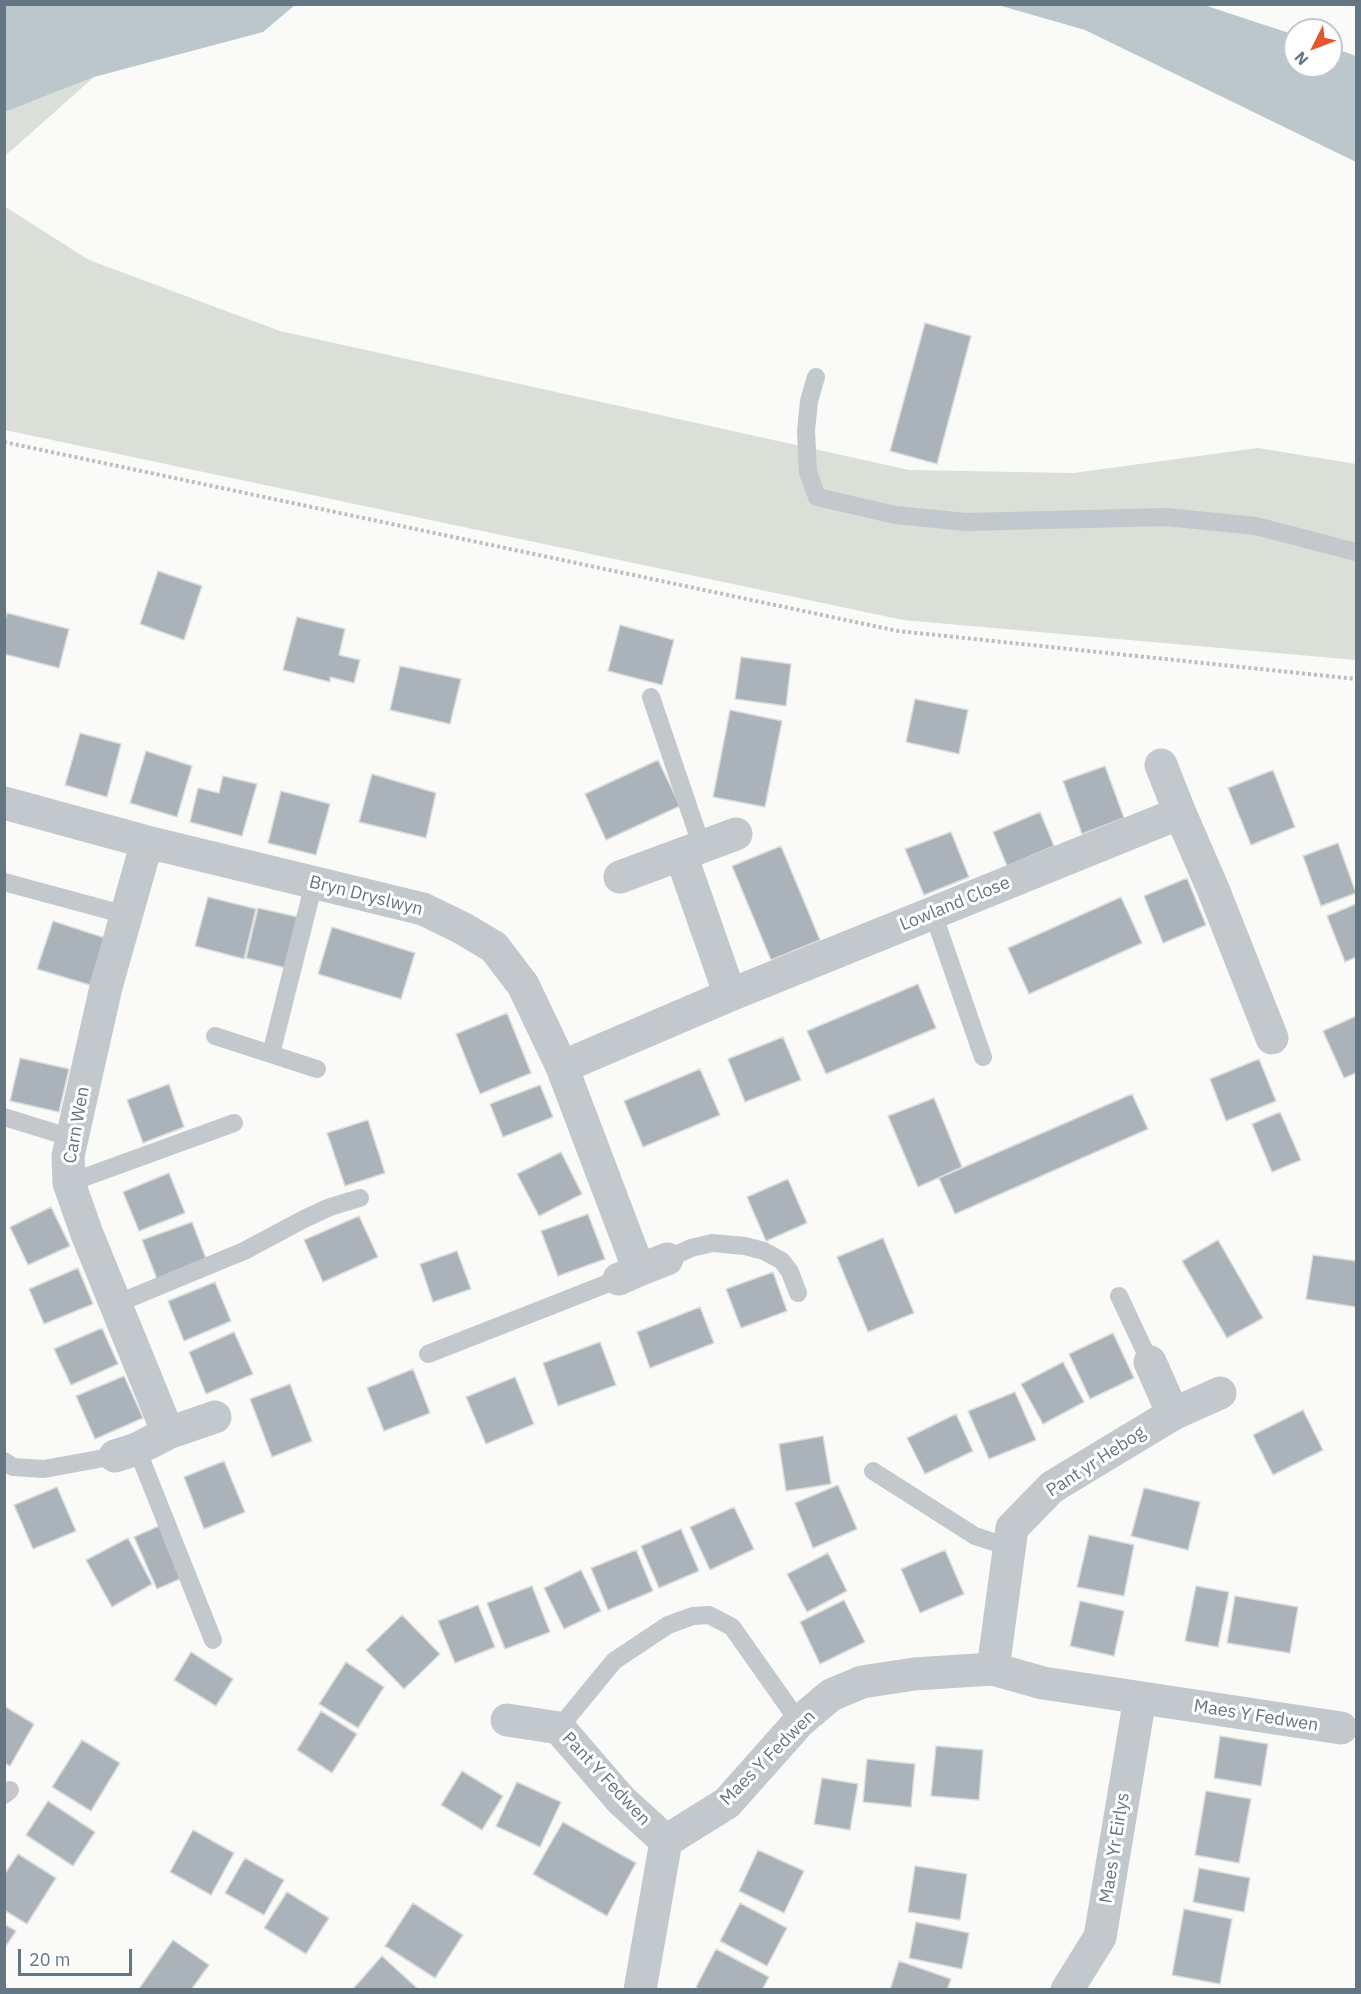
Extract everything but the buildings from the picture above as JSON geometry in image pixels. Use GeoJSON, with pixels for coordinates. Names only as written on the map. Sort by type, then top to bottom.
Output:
{"type":"FeatureCollection","features":[{"type":"Feature","properties":{"kind":"street"},"geometry":{"type":"LineString","coordinates":[[1161,765],[1272,1038]]}},
{"type":"Feature","properties":{"kind":"street","name":"Bryn Dryslwyn"},"geometry":{"type":"LineString","coordinates":[[4,803],[147,842],[423,909],[495,946],[523,985],[562,1067],[642,1269]]}},
{"type":"Feature","properties":{"kind":"street","name":"Lowland Close"},"geometry":{"type":"LineString","coordinates":[[562,1067],[730,995],[1180,813]]}},
{"type":"Feature","properties":{"kind":"street"},"geometry":{"type":"LineString","coordinates":[[620,878],[736,834]]}},
{"type":"Feature","properties":{"kind":"street","name":"Carn Wen"},"geometry":{"type":"LineString","coordinates":[[147,842],[106,987],[68,1156],[69,1183],[168,1433]]}},
{"type":"Feature","properties":{"kind":"street"},"geometry":{"type":"LineString","coordinates":[[692,851],[730,995]]}},
{"type":"Feature","properties":{"kind":"street"},"geometry":{"type":"LineString","coordinates":[[1150,1362],[1173,1414]]}},
{"type":"Feature","properties":{"kind":"street","name":"Pant yr Hebog"},"geometry":{"type":"LineString","coordinates":[[993,1669],[1012,1528],[1052,1487],[1173,1414],[1220,1393]]}},
{"type":"Feature","properties":{"kind":"street"},"geometry":{"type":"LineString","coordinates":[[126,1453],[168,1433],[215,1417]]}},
{"type":"Feature","properties":{"kind":"street","name":"Maes Y Fedwen"},"geometry":{"type":"LineString","coordinates":[[666,1841],[727,1803],[799,1722],[831,1695],[862,1682],[914,1674],[993,1669],[1044,1683],[1140,1698],[1348,1722]]}},
{"type":"Feature","properties":{"kind":"street","name":"Maes Yr Eirlys"},"geometry":{"type":"LineString","coordinates":[[1067,1989],[1100,1937],[1140,1698]]}},
{"type":"Feature","properties":{"kind":"street","name":"Pant Y Fedwen"},"geometry":{"type":"LineString","coordinates":[[507,1720],[559,1728],[621,1800],[666,1841]]}},
{"type":"Feature","properties":{"kind":"street"},"geometry":{"type":"LineString","coordinates":[[640,1989],[666,1841]]}},
{"type":"Feature","properties":{"kind":"lane"},"geometry":{"type":"LineString","coordinates":[[816,377],[809,401],[806,431],[808,472],[817,498],[895,515],[966,522],[1166,517],[1256,526],[1356,552]]}},
{"type":"Feature","properties":{"kind":"lane"},"geometry":{"type":"LineString","coordinates":[[651,697],[692,851]]}},
{"type":"Feature","properties":{"kind":"lane"},"geometry":{"type":"LineString","coordinates":[[4,882],[126,915]]}},
{"type":"Feature","properties":{"kind":"lane"},"geometry":{"type":"LineString","coordinates":[[271,1054],[314,883]]}},
{"type":"Feature","properties":{"kind":"lane"},"geometry":{"type":"LineString","coordinates":[[933,913],[983,1057]]}},
{"type":"Feature","properties":{"kind":"lane"},"geometry":{"type":"LineString","coordinates":[[215,1036],[317,1069]]}},
{"type":"Feature","properties":{"kind":"lane"},"geometry":{"type":"LineString","coordinates":[[4,1118],[72,1138]]}},
{"type":"Feature","properties":{"kind":"lane"},"geometry":{"type":"LineString","coordinates":[[69,1183],[234,1123]]}},
{"type":"Feature","properties":{"kind":"lane"},"geometry":{"type":"LineString","coordinates":[[116,1304],[244,1251],[304,1218],[360,1198]]}},
{"type":"Feature","properties":{"kind":"lane"},"geometry":{"type":"LineString","coordinates":[[428,1354],[691,1248],[712,1243],[745,1246],[764,1251],[782,1261],[790,1272],[798,1293]]}},
{"type":"Feature","properties":{"kind":"lane"},"geometry":{"type":"LineString","coordinates":[[1119,1296],[1150,1362]]}},
{"type":"Feature","properties":{"kind":"lane"},"geometry":{"type":"LineString","coordinates":[[4,1461],[13,1467],[44,1469],[126,1453],[213,1640]]}},
{"type":"Feature","properties":{"kind":"lane"},"geometry":{"type":"LineString","coordinates":[[873,1471],[975,1536],[1009,1547]]}},
{"type":"Feature","properties":{"kind":"lane"},"geometry":{"type":"LineString","coordinates":[[559,1728],[614,1661],[668,1625],[693,1616],[709,1615],[732,1627],[799,1722]]}},
{"type":"Feature","properties":{"kind":"path"},"geometry":{"type":"LineString","coordinates":[[4,442],[898,631],[1356,679]]}},
{"type":"Feature","properties":{"kind":"shaded area"},"geometry":{"type":"Polygon","coordinates":[[[5,4],[295,5],[263,32],[94,77],[5,112],[5,4]]]}},
{"type":"Feature","properties":{"kind":"shaded area"},"geometry":{"type":"Polygon","coordinates":[[[998,5],[1204,5],[1283,31],[1283,78],[1343,78],[1343,51],[1356,56],[1356,162],[1085,30],[998,5]]]}},
{"type":"Feature","properties":{"kind":"shaded area"},"geometry":{"type":"Polygon","coordinates":[[[94,77],[5,156],[5,112],[94,77]]]}},
{"type":"Feature","properties":{"kind":"shaded area"},"geometry":{"type":"Polygon","coordinates":[[[4,206],[89,260],[280,331],[909,470],[1073,473],[1258,448],[1356,464],[1356,660],[903,620],[5,430],[4,206]]]}}]}
